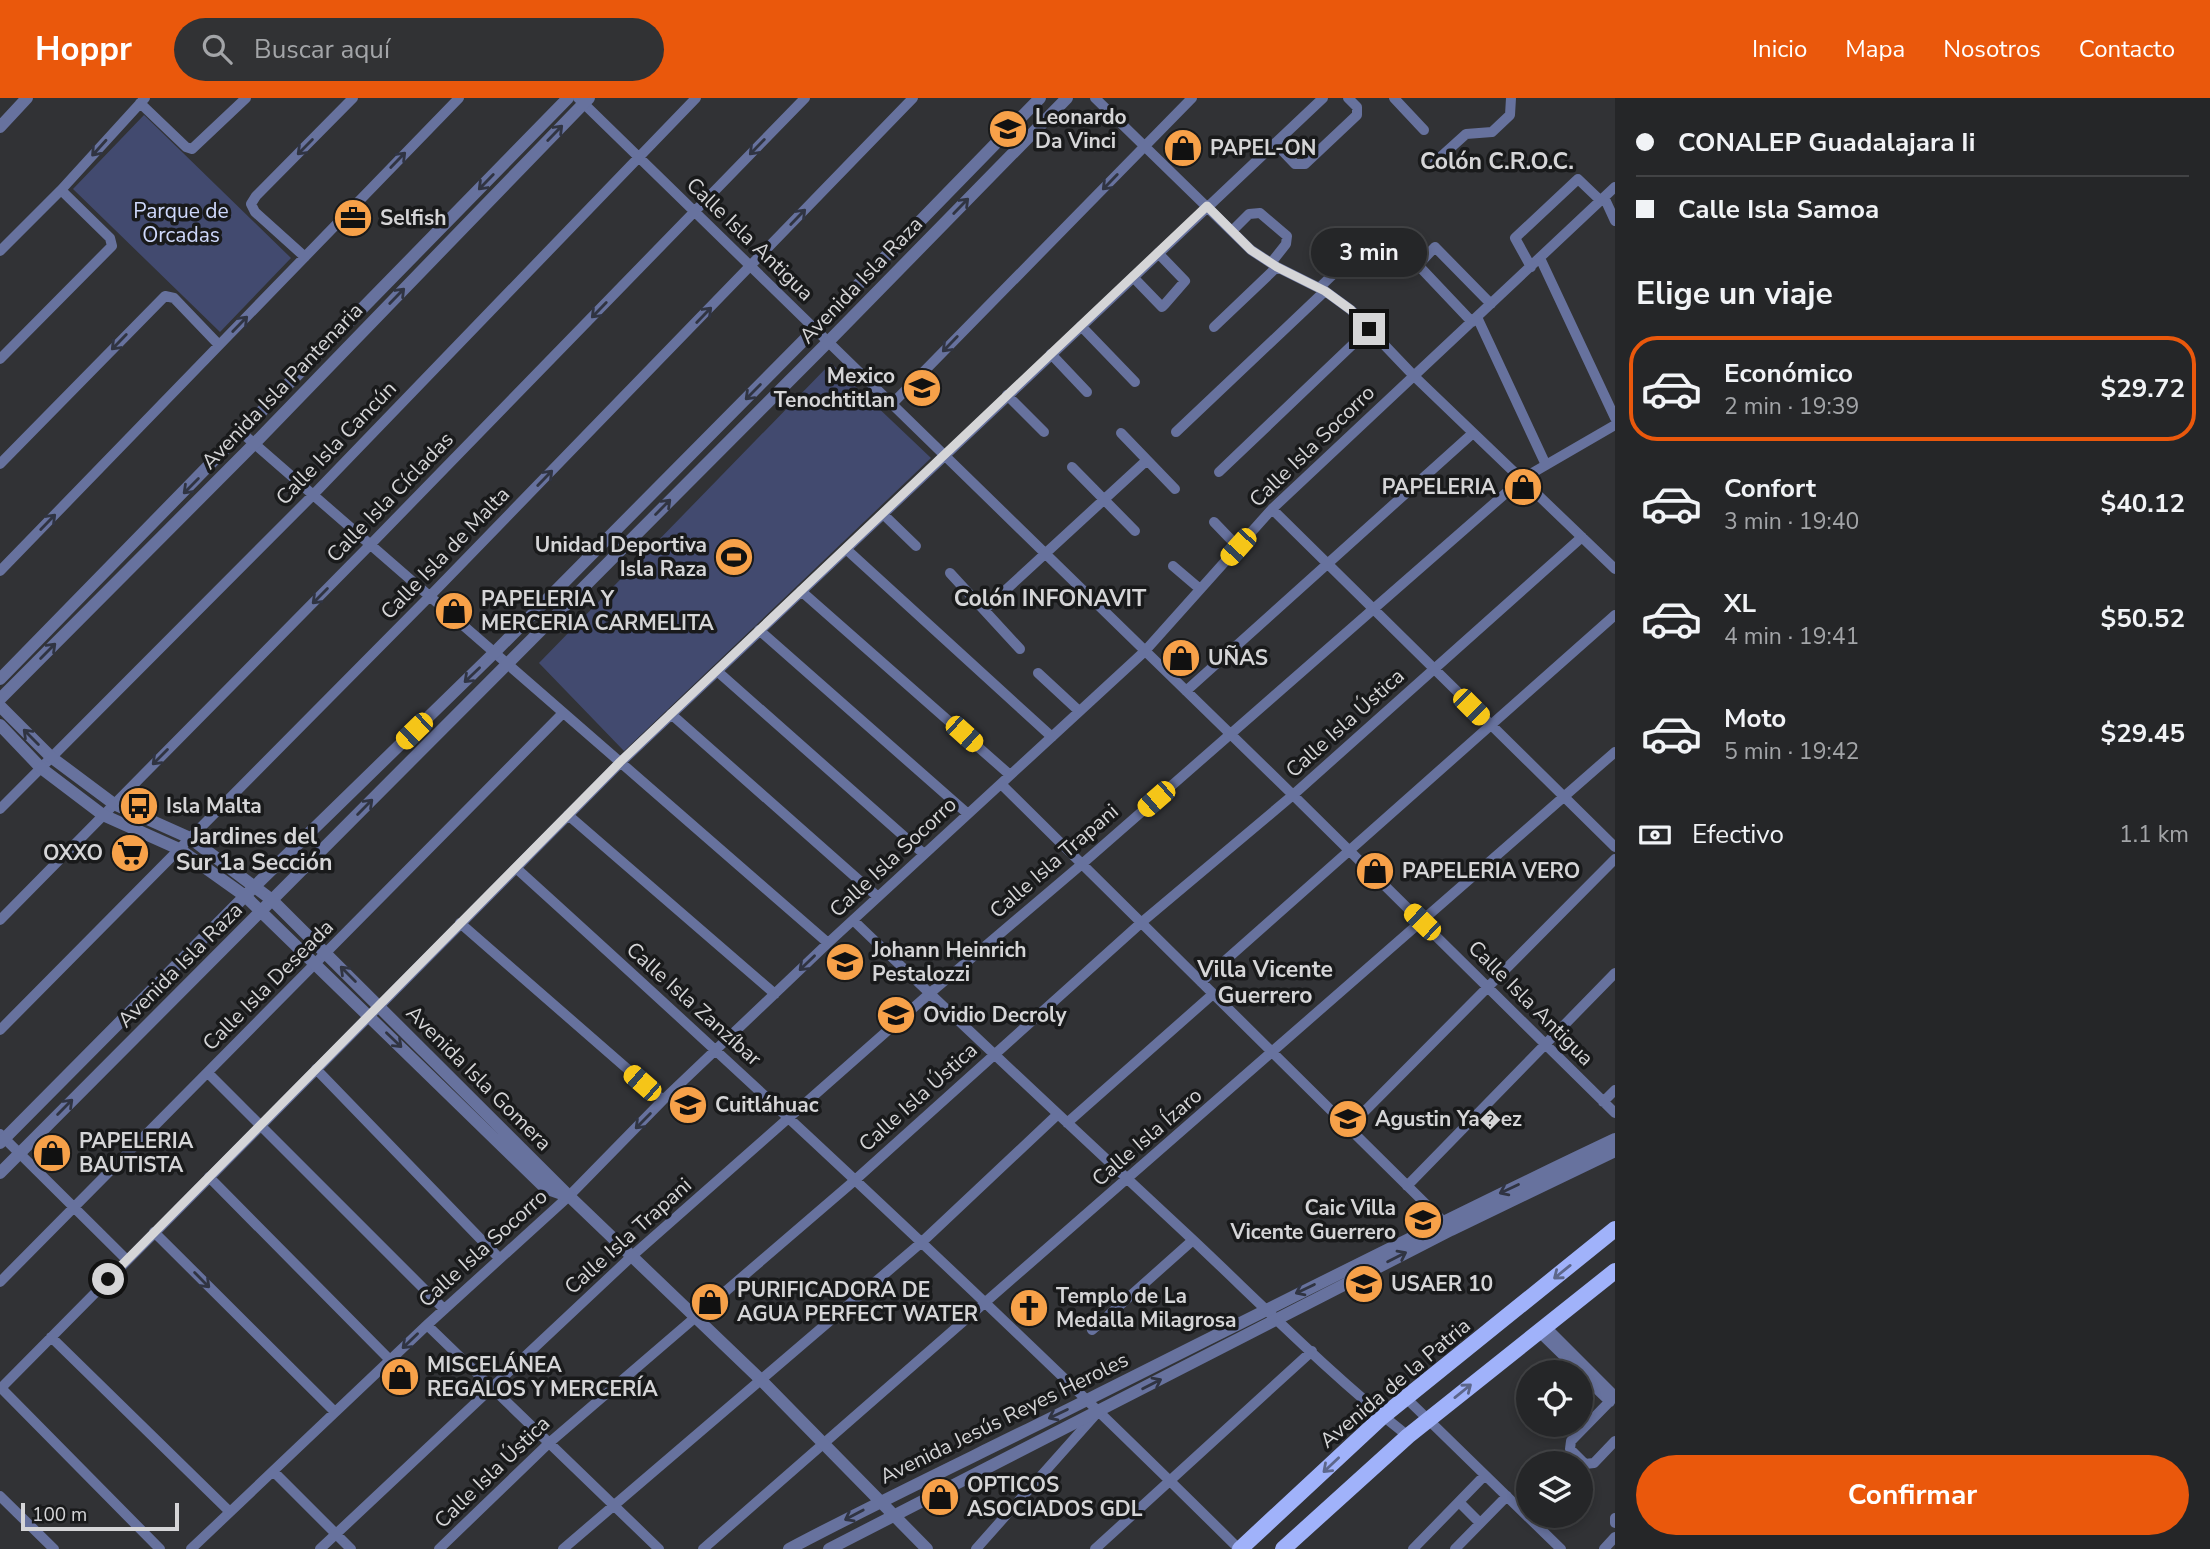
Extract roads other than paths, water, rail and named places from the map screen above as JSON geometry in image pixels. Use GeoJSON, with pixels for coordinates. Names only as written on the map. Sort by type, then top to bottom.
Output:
{"type":"FeatureCollection","features":[{"type":"Feature","properties":{"kind":"main road","name":"Avenida de la Patria"},"geometry":{"type":"LineString","coordinates":[[1240,1549],[1382,1417],[1615,1229]]}},
{"type":"Feature","properties":{"kind":"main road"},"geometry":{"type":"LineString","coordinates":[[1283,1549],[1408,1436],[1615,1271]]}},
{"type":"Feature","properties":{"kind":"street"},"geometry":{"type":"LineString","coordinates":[[0,127],[27,98]]}},
{"type":"Feature","properties":{"kind":"street"},"geometry":{"type":"LineString","coordinates":[[0,251],[61,190],[142,100],[186,147],[192,149],[246,98]]}},
{"type":"Feature","properties":{"kind":"street"},"geometry":{"type":"LineString","coordinates":[[304,257],[255,212],[251,204],[353,98]]}},
{"type":"Feature","properties":{"kind":"street"},"geometry":{"type":"LineString","coordinates":[[0,571],[459,98]]}},
{"type":"Feature","properties":{"kind":"street","name":"Avenida Isla Pantenaria"},"geometry":{"type":"LineString","coordinates":[[0,679],[568,98]]}},
{"type":"Feature","properties":{"kind":"street","name":"Calle Isla Cancún"},"geometry":{"type":"LineString","coordinates":[[0,809],[313,495],[696,98]]}},
{"type":"Feature","properties":{"kind":"street","name":"Calle Isla Cícladas"},"geometry":{"type":"LineString","coordinates":[[0,920],[805,98]]}},
{"type":"Feature","properties":{"kind":"street","name":"Calle Isla de Malta"},"geometry":{"type":"LineString","coordinates":[[0,1031],[429,597],[913,98]]}},
{"type":"Feature","properties":{"kind":"street","name":"Avenida Isla Raza"},"geometry":{"type":"LineString","coordinates":[[2,1138],[494,653],[816,330],[1040,98]]}},
{"type":"Feature","properties":{"kind":"street","name":"Avenida Isla Raza"},"geometry":{"type":"LineString","coordinates":[[0,1172],[828,342],[1067,98]]}},
{"type":"Feature","properties":{"kind":"street"},"geometry":{"type":"LineString","coordinates":[[1095,98],[1251,250],[1322,290],[1351,310],[1414,376],[1615,569]]}},
{"type":"Feature","properties":{"kind":"street"},"geometry":{"type":"LineString","coordinates":[[892,404],[1192,98]]}},
{"type":"Feature","properties":{"kind":"street"},"geometry":{"type":"LineString","coordinates":[[160,1549],[0,1389],[620,762],[1323,98]]}},
{"type":"Feature","properties":{"kind":"street"},"geometry":{"type":"LineString","coordinates":[[1275,143],[1295,164],[1305,164],[1357,115],[1357,107],[1348,98]]}},
{"type":"Feature","properties":{"kind":"street"},"geometry":{"type":"LineString","coordinates":[[1394,98],[1424,130]]}},
{"type":"Feature","properties":{"kind":"street"},"geometry":{"type":"LineString","coordinates":[[1435,162],[1466,134],[1492,132],[1510,115],[1511,98]]}},
{"type":"Feature","properties":{"kind":"street","name":"Avenida Isla Pantenaria"},"geometry":{"type":"LineString","coordinates":[[0,699],[254,444],[584,100]]}},
{"type":"Feature","properties":{"kind":"street","name":"Calle Isla Antigua"},"geometry":{"type":"LineString","coordinates":[[584,100],[638,157],[1293,795],[1615,1114]]}},
{"type":"Feature","properties":{"kind":"street"},"geometry":{"type":"LineString","coordinates":[[1531,267],[1514,238],[1578,178],[1602,199],[1615,221]]}},
{"type":"Feature","properties":{"kind":"street","name":"Calle Isla Socorro"},"geometry":{"type":"LineString","coordinates":[[191,1549],[443,1309],[569,1196],[663,1100],[828,943],[1145,651],[1272,509],[1615,187]]}},
{"type":"Feature","properties":{"kind":"street"},"geometry":{"type":"LineString","coordinates":[[0,359],[111,249],[113,243],[61,190]]}},
{"type":"Feature","properties":{"kind":"street"},"geometry":{"type":"LineString","coordinates":[[1214,327],[1274,265],[1286,244],[1287,236],[1260,212],[1249,214],[1232,231]]}},
{"type":"Feature","properties":{"kind":"street"},"geometry":{"type":"LineString","coordinates":[[1176,432],[1322,290],[1369,240],[1388,261]]}},
{"type":"Feature","properties":{"kind":"street"},"geometry":{"type":"LineString","coordinates":[[1491,304],[1435,247],[1418,265],[1474,320],[1546,465]]}},
{"type":"Feature","properties":{"kind":"street"},"geometry":{"type":"LineString","coordinates":[[1133,276],[1162,307],[1185,281],[1158,253]]}},
{"type":"Feature","properties":{"kind":"street"},"geometry":{"type":"LineString","coordinates":[[1540,258],[1615,418]]}},
{"type":"Feature","properties":{"kind":"street"},"geometry":{"type":"LineString","coordinates":[[0,464],[162,298],[174,298],[219,345]]}},
{"type":"Feature","properties":{"kind":"street"},"geometry":{"type":"LineString","coordinates":[[1081,326],[1135,382]]}},
{"type":"Feature","properties":{"kind":"street"},"geometry":{"type":"LineString","coordinates":[[1219,472],[1369,329]]}},
{"type":"Feature","properties":{"kind":"street"},"geometry":{"type":"LineString","coordinates":[[1051,354],[1087,391]]}},
{"type":"Feature","properties":{"kind":"street"},"geometry":{"type":"LineString","coordinates":[[1007,395],[1044,432]]}},
{"type":"Feature","properties":{"kind":"street","name":"Calle Isla Trapani"},"geometry":{"type":"LineString","coordinates":[[320,1549],[632,1256],[1521,479],[1615,425]]}},
{"type":"Feature","properties":{"kind":"street"},"geometry":{"type":"LineString","coordinates":[[242,433],[828,943]]}},
{"type":"Feature","properties":{"kind":"street"},"geometry":{"type":"LineString","coordinates":[[1121,433],[1175,489]]}},
{"type":"Feature","properties":{"kind":"street"},"geometry":{"type":"LineString","coordinates":[[1186,691],[1473,433]]}},
{"type":"Feature","properties":{"kind":"street"},"geometry":{"type":"LineString","coordinates":[[984,610],[1147,460]]}},
{"type":"Feature","properties":{"kind":"street"},"geometry":{"type":"LineString","coordinates":[[1072,467],[1135,531]]}},
{"type":"Feature","properties":{"kind":"street"},"geometry":{"type":"LineString","coordinates":[[1272,509],[1615,847]]}},
{"type":"Feature","properties":{"kind":"street"},"geometry":{"type":"LineString","coordinates":[[883,514],[916,546]]}},
{"type":"Feature","properties":{"kind":"street"},"geometry":{"type":"LineString","coordinates":[[1214,522],[1238,547]]}},
{"type":"Feature","properties":{"kind":"street","name":"Calle Isla Ústica"},"geometry":{"type":"LineString","coordinates":[[439,1549],[549,1443],[854,1181],[1142,922],[1293,795],[1582,537]]}},
{"type":"Feature","properties":{"kind":"street"},"geometry":{"type":"LineString","coordinates":[[845,549],[1052,737]]}},
{"type":"Feature","properties":{"kind":"street"},"geometry":{"type":"LineString","coordinates":[[1173,566],[1200,589]]}},
{"type":"Feature","properties":{"kind":"street"},"geometry":{"type":"LineString","coordinates":[[950,573],[1020,649]]}},
{"type":"Feature","properties":{"kind":"street"},"geometry":{"type":"LineString","coordinates":[[801,591],[1010,775]]}},
{"type":"Feature","properties":{"kind":"street"},"geometry":{"type":"LineString","coordinates":[[1201,982],[1615,615]]}},
{"type":"Feature","properties":{"kind":"street"},"geometry":{"type":"LineString","coordinates":[[759,631],[968,814]]}},
{"type":"Feature","properties":{"kind":"street"},"geometry":{"type":"LineString","coordinates":[[717,671],[924,854]]}},
{"type":"Feature","properties":{"kind":"street"},"geometry":{"type":"LineString","coordinates":[[1038,673],[1079,711]]}},
{"type":"Feature","properties":{"kind":"street","name":"Avenida Isla Gomera"},"geometry":{"type":"LineString","coordinates":[[0,706],[51,757],[114,804],[190,838],[272,900],[569,1196],[762,1381],[928,1549]]}},
{"type":"Feature","properties":{"kind":"street","name":"Calle Isla Deseada"},"geometry":{"type":"LineString","coordinates":[[0,1282],[563,713]]}},
{"type":"Feature","properties":{"kind":"street"},"geometry":{"type":"LineString","coordinates":[[671,713],[878,897]]}},
{"type":"Feature","properties":{"kind":"street","name":"Avenida Isla Gomera"},"geometry":{"type":"LineString","coordinates":[[0,724],[41,768],[103,815],[179,849],[245,896],[541,1184],[569,1196]]}},
{"type":"Feature","properties":{"kind":"street","name":"Calle Isla Ízaro"},"geometry":{"type":"LineString","coordinates":[[704,1549],[1615,752]]}},
{"type":"Feature","properties":{"kind":"street"},"geometry":{"type":"LineString","coordinates":[[1001,783],[1447,1225]]}},
{"type":"Feature","properties":{"kind":"street"},"geometry":{"type":"LineString","coordinates":[[568,815],[775,994]]}},
{"type":"Feature","properties":{"kind":"street"},"geometry":{"type":"LineString","coordinates":[[1348,1128],[1615,859]]}},
{"type":"Feature","properties":{"kind":"street","name":"Calle Isla Zanzíbar"},"geometry":{"type":"LineString","coordinates":[[516,868],[717,1049],[1099,1411],[1240,1549]]}},
{"type":"Feature","properties":{"kind":"street"},"geometry":{"type":"LineString","coordinates":[[853,920],[1127,1180],[1382,1417],[1408,1436]]}},
{"type":"Feature","properties":{"kind":"street"},"geometry":{"type":"LineString","coordinates":[[460,923],[663,1100]]}},
{"type":"Feature","properties":{"kind":"street"},"geometry":{"type":"LineString","coordinates":[[1407,1186],[1615,973]]}},
{"type":"Feature","properties":{"kind":"street"},"geometry":{"type":"LineString","coordinates":[[1067,1123],[1213,994]]}},
{"type":"Feature","properties":{"kind":"street"},"geometry":{"type":"LineString","coordinates":[[316,1069],[499,1258]]}},
{"type":"Feature","properties":{"kind":"street"},"geometry":{"type":"LineString","coordinates":[[208,1073],[443,1309]]}},
{"type":"Feature","properties":{"kind":"street"},"geometry":{"type":"LineString","coordinates":[[1603,1102],[1615,1090]]}},
{"type":"Feature","properties":{"kind":"street"},"geometry":{"type":"LineString","coordinates":[[564,1549],[922,1242],[1058,1114]]}},
{"type":"Feature","properties":{"kind":"street"},"geometry":{"type":"LineString","coordinates":[[2,1138],[127,1259]]}},
{"type":"Feature","properties":{"kind":"street","name":"Avenida Jesús Reyes Heroles"},"geometry":{"type":"LineString","coordinates":[[829,1549],[1278,1319],[1447,1225],[1615,1139]]}},
{"type":"Feature","properties":{"kind":"street","name":"Avenida Jesús Reyes Heroles"},"geometry":{"type":"LineString","coordinates":[[789,1549],[879,1501],[1087,1400],[1266,1308],[1615,1151]]}},
{"type":"Feature","properties":{"kind":"street"},"geometry":{"type":"LineString","coordinates":[[209,1177],[390,1360]]}},
{"type":"Feature","properties":{"kind":"street"},"geometry":{"type":"LineString","coordinates":[[154,1232],[335,1412]]}},
{"type":"Feature","properties":{"kind":"street"},"geometry":{"type":"LineString","coordinates":[[1093,1331],[1193,1240]]}},
{"type":"Feature","properties":{"kind":"street"},"geometry":{"type":"LineString","coordinates":[[427,1325],[659,1549]]}},
{"type":"Feature","properties":{"kind":"street"},"geometry":{"type":"LineString","coordinates":[[1541,1329],[1569,1360]]}},
{"type":"Feature","properties":{"kind":"street"},"geometry":{"type":"LineString","coordinates":[[1541,1329],[1613,1398]]}},
{"type":"Feature","properties":{"kind":"street"},"geometry":{"type":"LineString","coordinates":[[51,1337],[230,1512]]}},
{"type":"Feature","properties":{"kind":"street"},"geometry":{"type":"LineString","coordinates":[[1095,1549],[1312,1351]]}},
{"type":"Feature","properties":{"kind":"street"},"geometry":{"type":"LineString","coordinates":[[1593,1382],[1613,1398]]}},
{"type":"Feature","properties":{"kind":"street"},"geometry":{"type":"LineString","coordinates":[[1406,1398],[1559,1548]]}},
{"type":"Feature","properties":{"kind":"street"},"geometry":{"type":"LineString","coordinates":[[1613,1398],[1571,1441],[1570,1449],[1585,1464],[1594,1463],[1615,1441]]}},
{"type":"Feature","properties":{"kind":"street"},"geometry":{"type":"LineString","coordinates":[[976,1549],[1099,1411]]}},
{"type":"Feature","properties":{"kind":"street"},"geometry":{"type":"LineString","coordinates":[[273,1471],[351,1549]]}},
{"type":"Feature","properties":{"kind":"street"},"geometry":{"type":"LineString","coordinates":[[1413,1549],[1485,1475]]}},
{"type":"Feature","properties":{"kind":"street"},"geometry":{"type":"LineString","coordinates":[[0,1496],[54,1549]]}},
{"type":"Feature","properties":{"kind":"street"},"geometry":{"type":"LineString","coordinates":[[1455,1549],[1507,1496]]}},
{"type":"Feature","properties":{"kind":"street"},"geometry":{"type":"LineString","coordinates":[[1458,1502],[1480,1523]]}},
{"type":"Feature","properties":{"kind":"street"},"geometry":{"type":"LineString","coordinates":[[1604,1549],[1615,1537]]}},
{"type":"Feature","properties":{"kind":"place","name":"Leonardo Da Vinci"},"geometry":{"type":"Point","coordinates":[1008,129]}},
{"type":"Feature","properties":{"kind":"place","name":"PAPEL-ON"},"geometry":{"type":"Point","coordinates":[1183,148]}},
{"type":"Feature","properties":{"kind":"place","name":"Selfish"},"geometry":{"type":"Point","coordinates":[353,218]}},
{"type":"Feature","properties":{"kind":"place","name":"Mexico Tenochtitlan"},"geometry":{"type":"Point","coordinates":[922,388]}},
{"type":"Feature","properties":{"kind":"place","name":"PAPELERIA"},"geometry":{"type":"Point","coordinates":[1523,487]}},
{"type":"Feature","properties":{"kind":"place","name":"Unidad Deportiva Isla Raza"},"geometry":{"type":"Point","coordinates":[734,557]}},
{"type":"Feature","properties":{"kind":"place","name":"PAPELERIA Y MERCERIA CARMELITA"},"geometry":{"type":"Point","coordinates":[454,611]}},
{"type":"Feature","properties":{"kind":"place","name":"UÑAS"},"geometry":{"type":"Point","coordinates":[1181,658]}},
{"type":"Feature","properties":{"kind":"place","name":"Isla Malta"},"geometry":{"type":"Point","coordinates":[139,806]}},
{"type":"Feature","properties":{"kind":"place","name":"OXXO"},"geometry":{"type":"Point","coordinates":[130,853]}},
{"type":"Feature","properties":{"kind":"place","name":"PAPELERIA VERO"},"geometry":{"type":"Point","coordinates":[1375,871]}},
{"type":"Feature","properties":{"kind":"place","name":"Johann Heinrich Pestalozzi"},"geometry":{"type":"Point","coordinates":[845,962]}},
{"type":"Feature","properties":{"kind":"place","name":"Ovidio Decroly"},"geometry":{"type":"Point","coordinates":[896,1015]}},
{"type":"Feature","properties":{"kind":"place","name":"Cuitláhuac"},"geometry":{"type":"Point","coordinates":[688,1105]}},
{"type":"Feature","properties":{"kind":"place","name":"Agustin Ya�ez"},"geometry":{"type":"Point","coordinates":[1348,1119]}},
{"type":"Feature","properties":{"kind":"place","name":"PAPELERIA BAUTISTA"},"geometry":{"type":"Point","coordinates":[52,1153]}},
{"type":"Feature","properties":{"kind":"place","name":"Caic Villa Vicente Guerrero"},"geometry":{"type":"Point","coordinates":[1423,1220]}},
{"type":"Feature","properties":{"kind":"place","name":"USAER 10"},"geometry":{"type":"Point","coordinates":[1364,1284]}},
{"type":"Feature","properties":{"kind":"place","name":"PURIFICADORA DE AGUA PERFECT WATER"},"geometry":{"type":"Point","coordinates":[710,1302]}},
{"type":"Feature","properties":{"kind":"place","name":"Templo de La Medalla Milagrosa"},"geometry":{"type":"Point","coordinates":[1029,1308]}},
{"type":"Feature","properties":{"kind":"place","name":"MISCELÁNEA REGALOS Y MERCERÍA"},"geometry":{"type":"Point","coordinates":[400,1377]}},
{"type":"Feature","properties":{"kind":"place","name":"OPTICOS ASOCIADOS GDL"},"geometry":{"type":"Point","coordinates":[940,1497]}},
{"type":"Feature","properties":{"kind":"district","name":"Colón C.R.O.C."},"geometry":{"type":"Point","coordinates":[1497,161]}},
{"type":"Feature","properties":{"kind":"district","name":"Colón INFONAVIT"},"geometry":{"type":"Point","coordinates":[1050,598]}},
{"type":"Feature","properties":{"kind":"district","name":"Jardines del Sur 1a Sección"},"geometry":{"type":"Point","coordinates":[254,849]}},
{"type":"Feature","properties":{"kind":"district","name":"Villa Vicente Guerrero"},"geometry":{"type":"Point","coordinates":[1265,982]}},
{"type":"Feature","properties":{"kind":"park label","name":"Parque de Orcadas"},"geometry":{"type":"Point","coordinates":[181,223]}}]}
